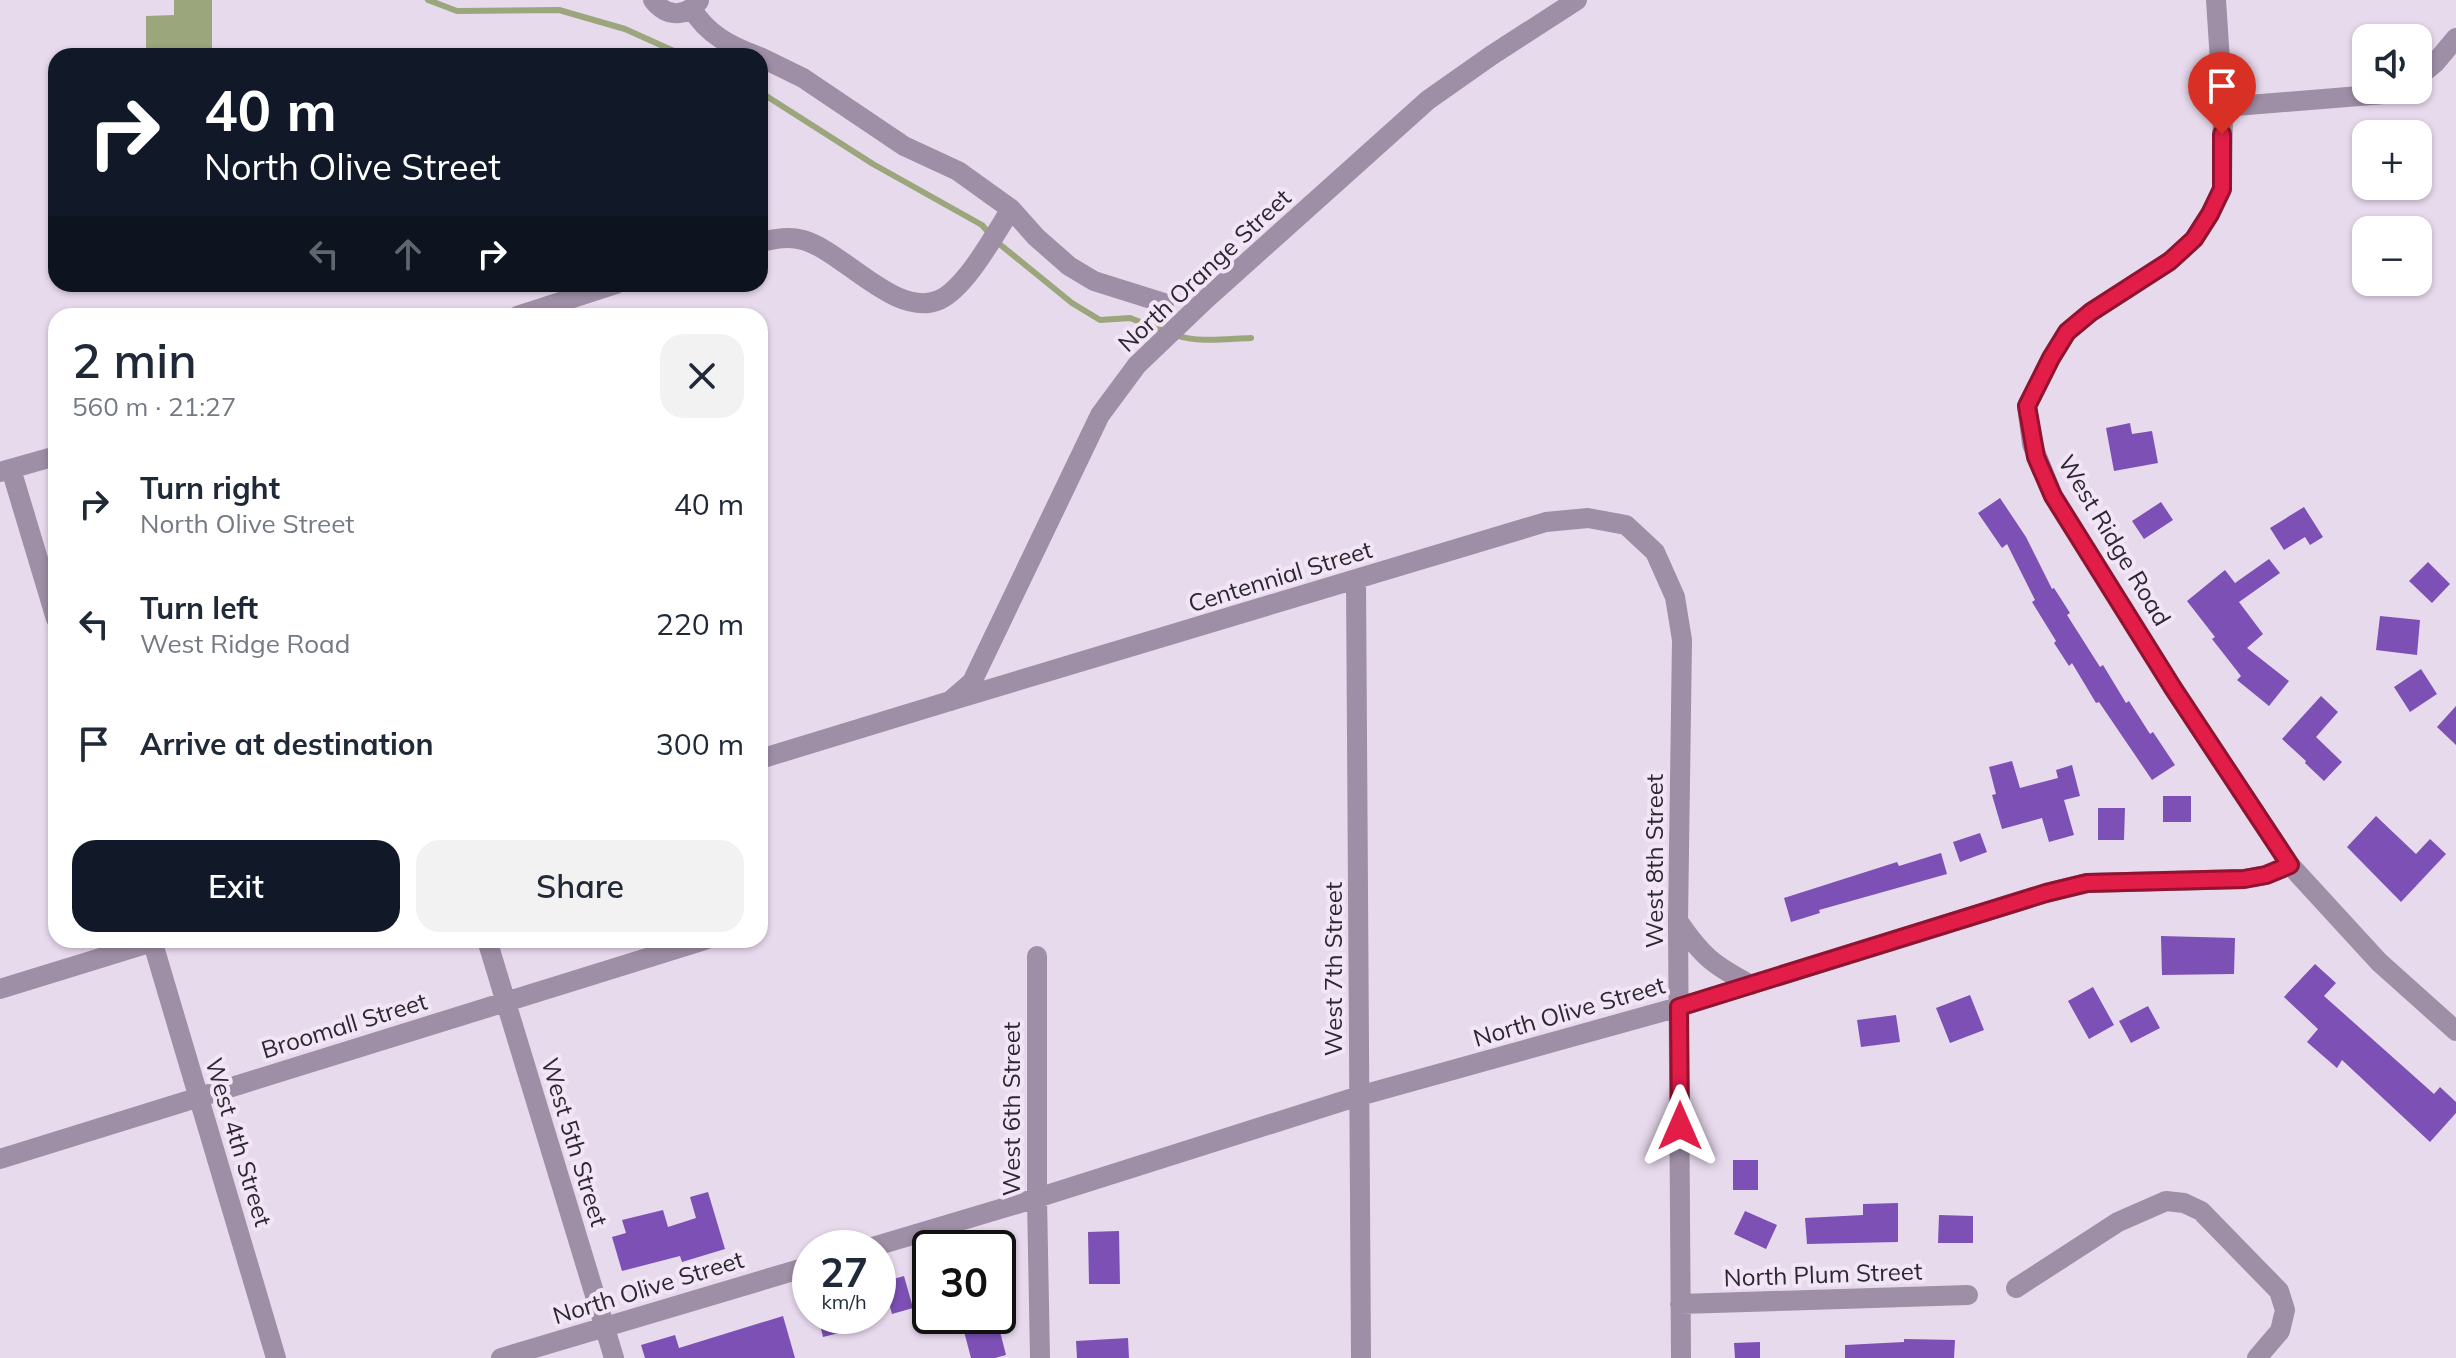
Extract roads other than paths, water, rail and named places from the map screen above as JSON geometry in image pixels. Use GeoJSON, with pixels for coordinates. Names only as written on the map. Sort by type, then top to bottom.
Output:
{"type":"FeatureCollection","features":[{"type":"Feature","properties":{"kind":"street"},"geometry":{"type":"LineString","coordinates":[[653,0],[668,13],[683,13],[696,4],[711,33],[736,48]]}},
{"type":"Feature","properties":{"kind":"street","name":"North Orange Street"},"geometry":{"type":"LineString","coordinates":[[950,701],[972,682],[1100,415],[1137,365],[1428,100],[1577,0]]}},
{"type":"Feature","properties":{"kind":"street","name":"West Ridge Road"},"geometry":{"type":"LineString","coordinates":[[2216,0],[2223,107],[2222,189],[2194,239],[2170,261],[2091,312],[2067,332],[2027,406],[2036,457],[2053,496],[2173,688],[2290,865],[2379,962],[2456,1031]]}},
{"type":"Feature","properties":{"kind":"street"},"geometry":{"type":"LineString","coordinates":[[2432,65],[2456,38]]}},
{"type":"Feature","properties":{"kind":"street"},"geometry":{"type":"LineString","coordinates":[[768,62],[803,78],[904,146],[958,171],[1011,209],[1036,237],[1069,266],[1094,281],[1164,303]]}},
{"type":"Feature","properties":{"kind":"street"},"geometry":{"type":"LineString","coordinates":[[2223,107],[2352,97]]}},
{"type":"Feature","properties":{"kind":"street"},"geometry":{"type":"LineString","coordinates":[[768,240],[783,237],[805,240],[894,295],[919,305],[940,300],[957,287],[981,257],[1011,209]]}},
{"type":"Feature","properties":{"kind":"street"},"geometry":{"type":"LineString","coordinates":[[542,308],[591,292]]}},
{"type":"Feature","properties":{"kind":"street"},"geometry":{"type":"LineString","coordinates":[[48,458],[6,471],[48,595]]}},
{"type":"Feature","properties":{"kind":"street","name":"Centennial Street"},"geometry":{"type":"LineString","coordinates":[[950,701],[1546,522],[1588,518],[1626,525]]}},
{"type":"Feature","properties":{"kind":"street","name":"West 8th Street"},"geometry":{"type":"LineString","coordinates":[[1626,525],[1655,552],[1675,597],[1682,640],[1678,921],[1681,1358]]}},
{"type":"Feature","properties":{"kind":"street","name":"West 7th Street"},"geometry":{"type":"LineString","coordinates":[[1356,580],[1361,1358]]}},
{"type":"Feature","properties":{"kind":"street"},"geometry":{"type":"LineString","coordinates":[[768,757],[950,701]]}},
{"type":"Feature","properties":{"kind":"street","name":"North Olive Street"},"geometry":{"type":"LineString","coordinates":[[896,1240],[1359,1096],[1679,1007],[2046,893],[2087,883],[2244,879],[2266,875],[2290,865]]}},
{"type":"Feature","properties":{"kind":"street"},"geometry":{"type":"LineString","coordinates":[[1678,921],[1699,951],[1713,964],[1751,985]]}},
{"type":"Feature","properties":{"kind":"street"},"geometry":{"type":"LineString","coordinates":[[0,989],[132,948]]}},
{"type":"Feature","properties":{"kind":"street","name":"West 4th Street"},"geometry":{"type":"LineString","coordinates":[[156,948],[276,1358]]}},
{"type":"Feature","properties":{"kind":"street","name":"West 5th Street"},"geometry":{"type":"LineString","coordinates":[[489,948],[614,1358]]}},
{"type":"Feature","properties":{"kind":"street","name":"Broomall Street"},"geometry":{"type":"LineString","coordinates":[[0,1159],[679,948]]}},
{"type":"Feature","properties":{"kind":"street","name":"West 6th Street"},"geometry":{"type":"LineString","coordinates":[[1037,956],[1040,1358]]}},
{"type":"Feature","properties":{"kind":"street"},"geometry":{"type":"LineString","coordinates":[[2016,1288],[2118,1222],[2166,1201],[2184,1203],[2201,1211],[2279,1291],[2285,1310],[2280,1331],[2257,1358]]}},
{"type":"Feature","properties":{"kind":"street","name":"North Olive Street"},"geometry":{"type":"LineString","coordinates":[[501,1358],[792,1271]]}},
{"type":"Feature","properties":{"kind":"street","name":"North Plum Street"},"geometry":{"type":"LineString","coordinates":[[1680,1304],[1968,1295]]}},
{"type":"Feature","properties":{"kind":"waterway"},"geometry":{"type":"LineString","coordinates":[[428,0],[457,11],[559,10],[625,29],[667,48]]}},
{"type":"Feature","properties":{"kind":"waterway"},"geometry":{"type":"LineString","coordinates":[[768,97],[873,164],[982,225],[989,233]]}},
{"type":"Feature","properties":{"kind":"waterway"},"geometry":{"type":"LineString","coordinates":[[997,242],[1072,303],[1100,320],[1130,318],[1164,331]]}},
{"type":"Feature","properties":{"kind":"waterway"},"geometry":{"type":"LineString","coordinates":[[1175,335],[1203,340],[1251,338]]}}]}
